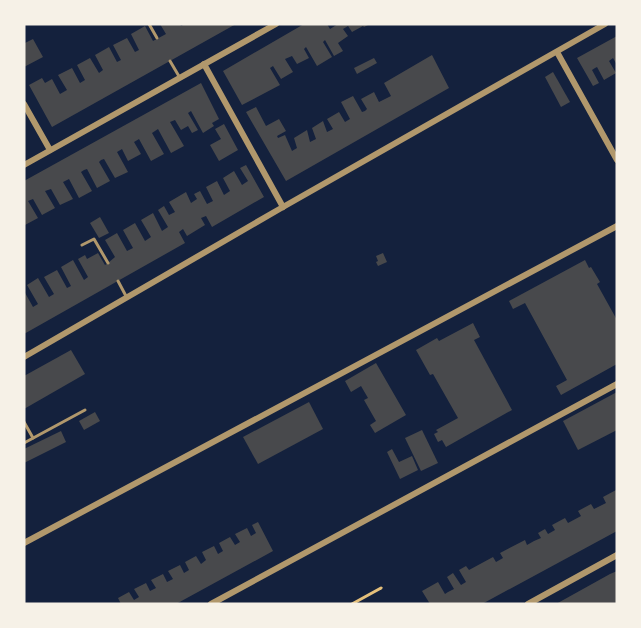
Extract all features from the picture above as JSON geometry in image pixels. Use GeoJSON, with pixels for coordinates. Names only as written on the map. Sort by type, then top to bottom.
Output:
{"type":"FeatureCollection","features":[{"type":"Feature","properties":{"kind":"street"},"geometry":{"type":"LineString","coordinates":[[24,165],[276,24]]}},
{"type":"Feature","properties":{"kind":"street"},"geometry":{"type":"LineString","coordinates":[[24,357],[605,24]]}},
{"type":"Feature","properties":{"kind":"street"},"geometry":{"type":"LineString","coordinates":[[557,52],[617,160]]}},
{"type":"Feature","properties":{"kind":"street"},"geometry":{"type":"LineString","coordinates":[[204,64],[283,207]]}},
{"type":"Feature","properties":{"kind":"street"},"geometry":{"type":"LineString","coordinates":[[24,104],[50,150]]}},
{"type":"Feature","properties":{"kind":"street"},"geometry":{"type":"LineString","coordinates":[[24,543],[617,226]]}},
{"type":"Feature","properties":{"kind":"street"},"geometry":{"type":"LineString","coordinates":[[211,604],[617,384]]}},
{"type":"Feature","properties":{"kind":"street"},"geometry":{"type":"LineString","coordinates":[[528,604],[617,555]]}},
{"type":"Feature","properties":{"kind":"lane"},"geometry":{"type":"LineString","coordinates":[[148,24],[157,38]]}},
{"type":"Feature","properties":{"kind":"lane"},"geometry":{"type":"LineString","coordinates":[[170,61],[180,78]]}},
{"type":"Feature","properties":{"kind":"lane"},"geometry":{"type":"LineString","coordinates":[[82,245],[94,239],[108,263]]}},
{"type":"Feature","properties":{"kind":"lane"},"geometry":{"type":"LineString","coordinates":[[118,281],[127,298]]}},
{"type":"Feature","properties":{"kind":"lane"},"geometry":{"type":"LineString","coordinates":[[24,443],[85,410]]}},
{"type":"Feature","properties":{"kind":"lane"},"geometry":{"type":"LineString","coordinates":[[24,422],[33,438]]}},
{"type":"Feature","properties":{"kind":"path"},"geometry":{"type":"LineString","coordinates":[[352,604],[381,588]]}},
{"type":"Feature","properties":{"kind":"building"},"geometry":{"type":"Polygon","coordinates":[[[160,24],[180,24],[181,26],[185,24],[236,24],[52,127],[29,85],[42,78],[45,83],[52,79],[60,94],[67,90],[58,75],[72,68],[80,83],[85,80],[77,65],[90,58],[99,73],[103,70],[95,55],[109,47],[117,62],[121,60],[113,45],[127,38],[135,52],[139,50],[131,34],[145,26],[153,41],[166,34],[160,24]]]}},
{"type":"Feature","properties":{"kind":"building"},"geometry":{"type":"Polygon","coordinates":[[[304,24],[327,24],[330,29],[338,24],[370,24],[352,32],[348,26],[343,29],[348,36],[338,43],[343,51],[334,56],[325,40],[323,42],[332,57],[317,66],[306,47],[304,49],[309,58],[297,64],[292,56],[285,59],[293,72],[281,79],[273,66],[270,68],[280,85],[242,105],[223,71],[304,24]]]}},
{"type":"Feature","properties":{"kind":"building"},"geometry":{"type":"Polygon","coordinates":[[[617,36],[617,65],[613,58],[609,61],[616,73],[604,80],[597,67],[595,68],[592,70],[599,83],[593,86],[577,58],[617,36]]]}},
{"type":"Feature","properties":{"kind":"building"},"geometry":{"type":"Polygon","coordinates":[[[33,39],[43,57],[24,67],[24,41],[25,43],[33,39]]]}},
{"type":"Feature","properties":{"kind":"building"},"geometry":{"type":"Polygon","coordinates":[[[432,55],[449,88],[286,181],[246,112],[256,107],[266,126],[279,119],[286,131],[277,136],[278,138],[285,135],[292,151],[297,148],[294,138],[307,130],[310,142],[316,139],[312,128],[323,121],[327,132],[333,129],[327,119],[339,112],[345,122],[350,119],[341,102],[353,96],[362,112],[365,111],[367,109],[361,99],[374,92],[379,102],[391,96],[384,83],[432,55]]]}},
{"type":"Feature","properties":{"kind":"building"},"geometry":{"type":"Polygon","coordinates":[[[374,58],[377,63],[357,74],[354,68],[374,58]]]}},
{"type":"Feature","properties":{"kind":"building"},"geometry":{"type":"Polygon","coordinates":[[[553,72],[570,102],[561,107],[545,77],[553,72]]]}},
{"type":"Feature","properties":{"kind":"building"},"geometry":{"type":"Polygon","coordinates":[[[201,83],[219,119],[212,123],[214,126],[203,133],[191,111],[188,113],[198,130],[192,133],[188,126],[181,130],[175,120],[170,122],[184,146],[171,153],[158,129],[152,133],[164,154],[151,161],[139,139],[134,142],[141,154],[128,161],[122,149],[117,152],[128,172],[115,178],[104,159],[101,160],[99,162],[110,181],[97,188],[87,169],[84,170],[81,172],[92,191],[79,198],[69,179],[63,182],[73,199],[60,205],[51,189],[45,191],[55,208],[42,215],[33,199],[28,201],[38,218],[25,225],[24,181],[201,83]]]}},
{"type":"Feature","properties":{"kind":"building"},"geometry":{"type":"Polygon","coordinates":[[[224,124],[238,150],[219,161],[210,145],[221,139],[215,129],[224,124]]]}},
{"type":"Feature","properties":{"kind":"building"},"geometry":{"type":"Polygon","coordinates":[[[246,165],[264,197],[212,227],[206,216],[201,218],[205,225],[187,236],[183,229],[179,232],[185,243],[24,334],[24,291],[33,307],[38,304],[27,285],[38,278],[49,297],[54,294],[44,277],[57,270],[67,288],[71,286],[61,267],[73,260],[84,280],[88,277],[78,259],[85,255],[87,259],[98,253],[105,265],[115,257],[105,240],[117,233],[127,251],[133,248],[123,230],[135,223],[145,241],[151,237],[141,220],[153,213],[162,231],[168,227],[158,210],[164,206],[169,215],[175,212],[169,202],[186,192],[191,203],[197,199],[194,194],[200,191],[207,204],[213,201],[206,187],[217,181],[224,195],[230,191],[223,178],[234,171],[242,185],[248,181],[240,168],[246,165]]]}},
{"type":"Feature","properties":{"kind":"building"},"geometry":{"type":"Polygon","coordinates":[[[100,217],[109,233],[99,238],[90,223],[100,217]]]}},
{"type":"Feature","properties":{"kind":"building"},"geometry":{"type":"Polygon","coordinates":[[[383,253],[387,262],[378,266],[376,256],[383,253]]]}},
{"type":"Feature","properties":{"kind":"building"},"geometry":{"type":"Polygon","coordinates":[[[585,260],[600,282],[597,284],[617,320],[617,364],[561,395],[556,386],[567,380],[525,303],[513,309],[509,301],[585,260]]]}},
{"type":"Feature","properties":{"kind":"building"},"geometry":{"type":"Polygon","coordinates":[[[473,323],[480,337],[474,340],[512,410],[446,447],[442,440],[438,442],[434,434],[438,432],[436,430],[458,418],[433,374],[430,375],[416,350],[437,338],[439,341],[473,323]]]}},
{"type":"Feature","properties":{"kind":"building"},"geometry":{"type":"Polygon","coordinates":[[[71,350],[85,374],[24,409],[24,376],[71,350]]]}},
{"type":"Feature","properties":{"kind":"building"},"geometry":{"type":"Polygon","coordinates":[[[376,363],[406,415],[375,433],[370,425],[376,421],[364,400],[368,398],[361,386],[351,392],[345,381],[376,363]]]}},
{"type":"Feature","properties":{"kind":"building"},"geometry":{"type":"Polygon","coordinates":[[[617,392],[617,430],[578,450],[563,421],[617,392]]]}},
{"type":"Feature","properties":{"kind":"building"},"geometry":{"type":"Polygon","coordinates":[[[309,402],[323,429],[258,464],[243,437],[309,402]]]}},
{"type":"Feature","properties":{"kind":"building"},"geometry":{"type":"Polygon","coordinates":[[[95,412],[100,421],[84,430],[79,421],[95,412]]]}},
{"type":"Feature","properties":{"kind":"building"},"geometry":{"type":"Polygon","coordinates":[[[422,430],[438,463],[421,471],[405,438],[422,430]]]}},
{"type":"Feature","properties":{"kind":"building"},"geometry":{"type":"Polygon","coordinates":[[[61,431],[66,442],[24,463],[24,449],[61,431]]]}},
{"type":"Feature","properties":{"kind":"building"},"geometry":{"type":"Polygon","coordinates":[[[392,449],[399,462],[412,456],[418,470],[400,479],[387,452],[392,449]]]}},
{"type":"Feature","properties":{"kind":"building"},"geometry":{"type":"Polygon","coordinates":[[[616,490],[617,531],[482,604],[430,604],[422,591],[438,582],[445,594],[454,589],[447,577],[453,573],[461,585],[466,582],[459,570],[466,566],[469,570],[493,557],[496,562],[503,558],[500,553],[525,540],[527,545],[541,538],[538,533],[545,529],[548,534],[555,530],[552,525],[565,518],[568,523],[581,516],[578,511],[591,504],[594,509],[606,503],[603,497],[616,490]]]}},
{"type":"Feature","properties":{"kind":"building"},"geometry":{"type":"Polygon","coordinates":[[[258,522],[273,551],[176,604],[121,604],[118,598],[129,592],[134,600],[139,597],[134,589],[146,583],[150,591],[156,588],[151,580],[163,574],[167,582],[173,579],[168,571],[180,565],[184,573],[189,570],[185,562],[196,556],[201,564],[206,560],[202,552],[214,546],[218,554],[223,551],[219,543],[230,537],[235,545],[240,542],[235,534],[247,528],[251,536],[256,533],[252,525],[258,522]]]}},
{"type":"Feature","properties":{"kind":"building"},"geometry":{"type":"Polygon","coordinates":[[[617,571],[617,604],[556,604],[610,574],[617,571]]]}}]}
